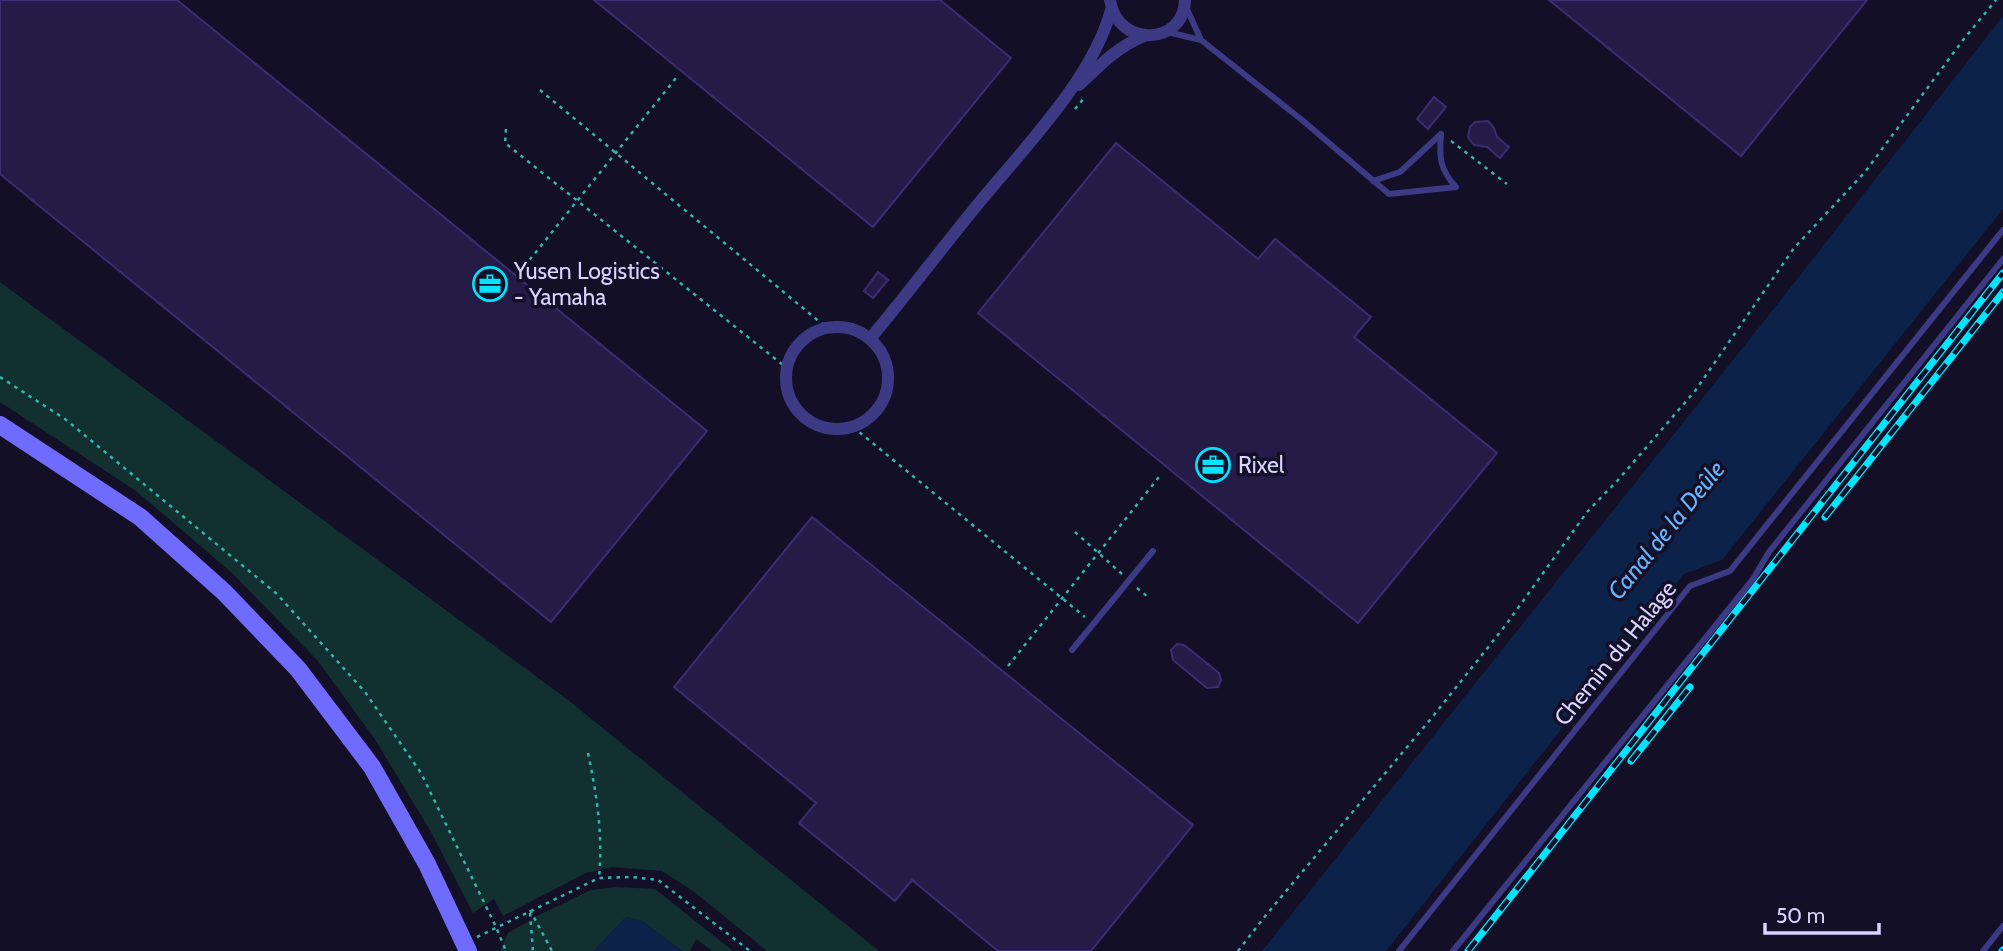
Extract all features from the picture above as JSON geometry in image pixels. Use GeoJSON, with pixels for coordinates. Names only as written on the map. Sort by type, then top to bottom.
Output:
{"type":"FeatureCollection","features":[{"type":"Feature","properties":{"kind":"main road"},"geometry":{"type":"LineString","coordinates":[[0,425],[141,517],[224,593],[298,668],[372,767],[427,864],[466,947]]}},
{"type":"Feature","properties":{"kind":"street"},"geometry":{"type":"LineString","coordinates":[[870,339],[1066,97],[1109,55],[1125,44],[1144,36],[1165,32],[1177,22],[1185,3]]}},
{"type":"Feature","properties":{"kind":"street"},"geometry":{"type":"LineString","coordinates":[[1110,5],[1118,22],[1126,29],[1144,36]]}},
{"type":"Feature","properties":{"kind":"street"},"geometry":{"type":"LineString","coordinates":[[1066,97],[1106,29],[1110,5]]}},
{"type":"Feature","properties":{"kind":"street"},"geometry":{"type":"LineString","coordinates":[[846,327],[870,339],[885,360],[888,379],[880,407],[869,418],[853,427],[828,428],[806,419],[796,407],[788,389],[790,358],[798,346],[809,335],[827,328],[846,327]]}},
{"type":"Feature","properties":{"kind":"lane"},"geometry":{"type":"LineString","coordinates":[[1185,3],[1201,40]]}},
{"type":"Feature","properties":{"kind":"lane"},"geometry":{"type":"LineString","coordinates":[[1165,32],[1201,40],[1302,120],[1389,194],[1456,187],[1445,175],[1439,158],[1441,134]]}},
{"type":"Feature","properties":{"kind":"lane"},"geometry":{"type":"LineString","coordinates":[[1373,181],[1400,172],[1441,134]]}},
{"type":"Feature","properties":{"kind":"lane","name":"Chemin du Halage"},"geometry":{"type":"LineString","coordinates":[[1399,951],[1690,586],[1730,571],[2003,230]]}},
{"type":"Feature","properties":{"kind":"lane"},"geometry":{"type":"LineString","coordinates":[[1453,951],[1753,579],[1769,552],[2003,259]]}},
{"type":"Feature","properties":{"kind":"lane"},"geometry":{"type":"LineString","coordinates":[[1072,650],[1153,551]]}},
{"type":"Feature","properties":{"kind":"lane"},"geometry":{"type":"LineString","coordinates":[[1983,951],[2003,926]]}},
{"type":"Feature","properties":{"kind":"path"},"geometry":{"type":"LineString","coordinates":[[1238,951],[1434,716],[1505,626],[1587,512],[1695,391],[1794,248],[1865,172],[1996,0]]}},
{"type":"Feature","properties":{"kind":"path"},"geometry":{"type":"LineString","coordinates":[[519,273],[676,78]]}},
{"type":"Feature","properties":{"kind":"path"},"geometry":{"type":"LineString","coordinates":[[540,90],[827,328]]}},
{"type":"Feature","properties":{"kind":"path"},"geometry":{"type":"LineString","coordinates":[[1068,118],[1085,97]]}},
{"type":"Feature","properties":{"kind":"path"},"geometry":{"type":"LineString","coordinates":[[506,129],[505,143],[788,369]]}},
{"type":"Feature","properties":{"kind":"path"},"geometry":{"type":"LineString","coordinates":[[1441,134],[1507,184]]}},
{"type":"Feature","properties":{"kind":"path"},"geometry":{"type":"LineString","coordinates":[[853,427],[1093,623]]}},
{"type":"Feature","properties":{"kind":"path"},"geometry":{"type":"LineString","coordinates":[[1008,667],[1159,477]]}},
{"type":"Feature","properties":{"kind":"path"},"geometry":{"type":"LineString","coordinates":[[1075,532],[1148,597]]}},
{"type":"Feature","properties":{"kind":"path"},"geometry":{"type":"LineString","coordinates":[[588,753],[597,797],[602,844],[599,878]]}},
{"type":"Feature","properties":{"kind":"path"},"geometry":{"type":"LineString","coordinates":[[466,947],[530,910],[599,878],[632,877],[658,880],[750,951]]}},
{"type":"Feature","properties":{"kind":"path"},"geometry":{"type":"LineString","coordinates":[[530,910],[533,951]]}},
{"type":"Feature","properties":{"kind":"path"},"geometry":{"type":"LineString","coordinates":[[530,910],[552,951]]}},
{"type":"Feature","properties":{"kind":"green space"},"geometry":{"type":"Polygon","coordinates":[[[0,282],[568,700],[879,951],[767,951],[693,891],[662,871],[612,867],[586,873],[503,916],[494,899],[473,913],[431,832],[374,738],[317,660],[232,573],[136,491],[0,402],[0,282]]]}},
{"type":"Feature","properties":{"kind":"green space"},"geometry":{"type":"Polygon","coordinates":[[[617,887],[655,889],[733,951],[712,951],[696,939],[690,951],[682,951],[642,921],[626,917],[594,951],[500,951],[508,933],[541,914],[591,890],[617,887]]]}},
{"type":"Feature","properties":{"kind":"water","name":"Canal de la Deûle"},"geometry":{"type":"Polygon","coordinates":[[[2003,16],[2003,209],[1722,560],[1684,574],[1386,951],[1262,951],[1776,306],[2003,16]]]}},
{"type":"Feature","properties":{"kind":"water"},"geometry":{"type":"Polygon","coordinates":[[[626,917],[642,921],[682,951],[594,951],[626,917]]]}},
{"type":"Feature","properties":{"kind":"building"},"geometry":{"type":"Polygon","coordinates":[[[0,0],[177,0],[707,431],[551,622],[0,174],[0,0]]]}},
{"type":"Feature","properties":{"kind":"building"},"geometry":{"type":"Polygon","coordinates":[[[594,0],[940,0],[1011,58],[873,227],[594,0]]]}},
{"type":"Feature","properties":{"kind":"building"},"geometry":{"type":"Polygon","coordinates":[[[1549,0],[1867,0],[1741,156],[1549,0]]]}},
{"type":"Feature","properties":{"kind":"building"},"geometry":{"type":"Polygon","coordinates":[[[1434,97],[1446,107],[1428,129],[1417,119],[1434,97]]]}},
{"type":"Feature","properties":{"kind":"building"},"geometry":{"type":"Polygon","coordinates":[[[1488,121],[1497,137],[1509,147],[1500,158],[1487,147],[1474,145],[1468,137],[1470,127],[1475,122],[1488,121]]]}},
{"type":"Feature","properties":{"kind":"building"},"geometry":{"type":"Polygon","coordinates":[[[1116,143],[1258,259],[1275,239],[1371,317],[1354,337],[1497,453],[1358,623],[978,313],[1116,143]]]}},
{"type":"Feature","properties":{"kind":"building"},"geometry":{"type":"Polygon","coordinates":[[[878,272],[888,280],[873,298],[864,291],[878,272]]]}},
{"type":"Feature","properties":{"kind":"building"},"geometry":{"type":"Polygon","coordinates":[[[812,517],[1193,825],[1091,951],[998,951],[912,880],[895,901],[799,823],[816,803],[674,687],[812,517]]]}},
{"type":"Feature","properties":{"kind":"building"},"geometry":{"type":"Polygon","coordinates":[[[1177,644],[1184,645],[1219,673],[1221,680],[1218,687],[1207,688],[1173,660],[1171,650],[1177,644]]]}},
{"type":"Feature","properties":{"kind":"railway"},"geometry":{"type":"LineString","coordinates":[[1468,951],[2003,273]]}},
{"type":"Feature","properties":{"kind":"railway"},"geometry":{"type":"LineString","coordinates":[[1825,517],[2003,292]]}},
{"type":"Feature","properties":{"kind":"railway"},"geometry":{"type":"LineString","coordinates":[[1631,761],[1690,687]]}},
{"type":"Feature","properties":{"kind":"place","name":"Yusen Logistics - Yamaha"},"geometry":{"type":"Point","coordinates":[490,284]}},
{"type":"Feature","properties":{"kind":"place","name":"Rixel"},"geometry":{"type":"Point","coordinates":[1213,465]}}]}
